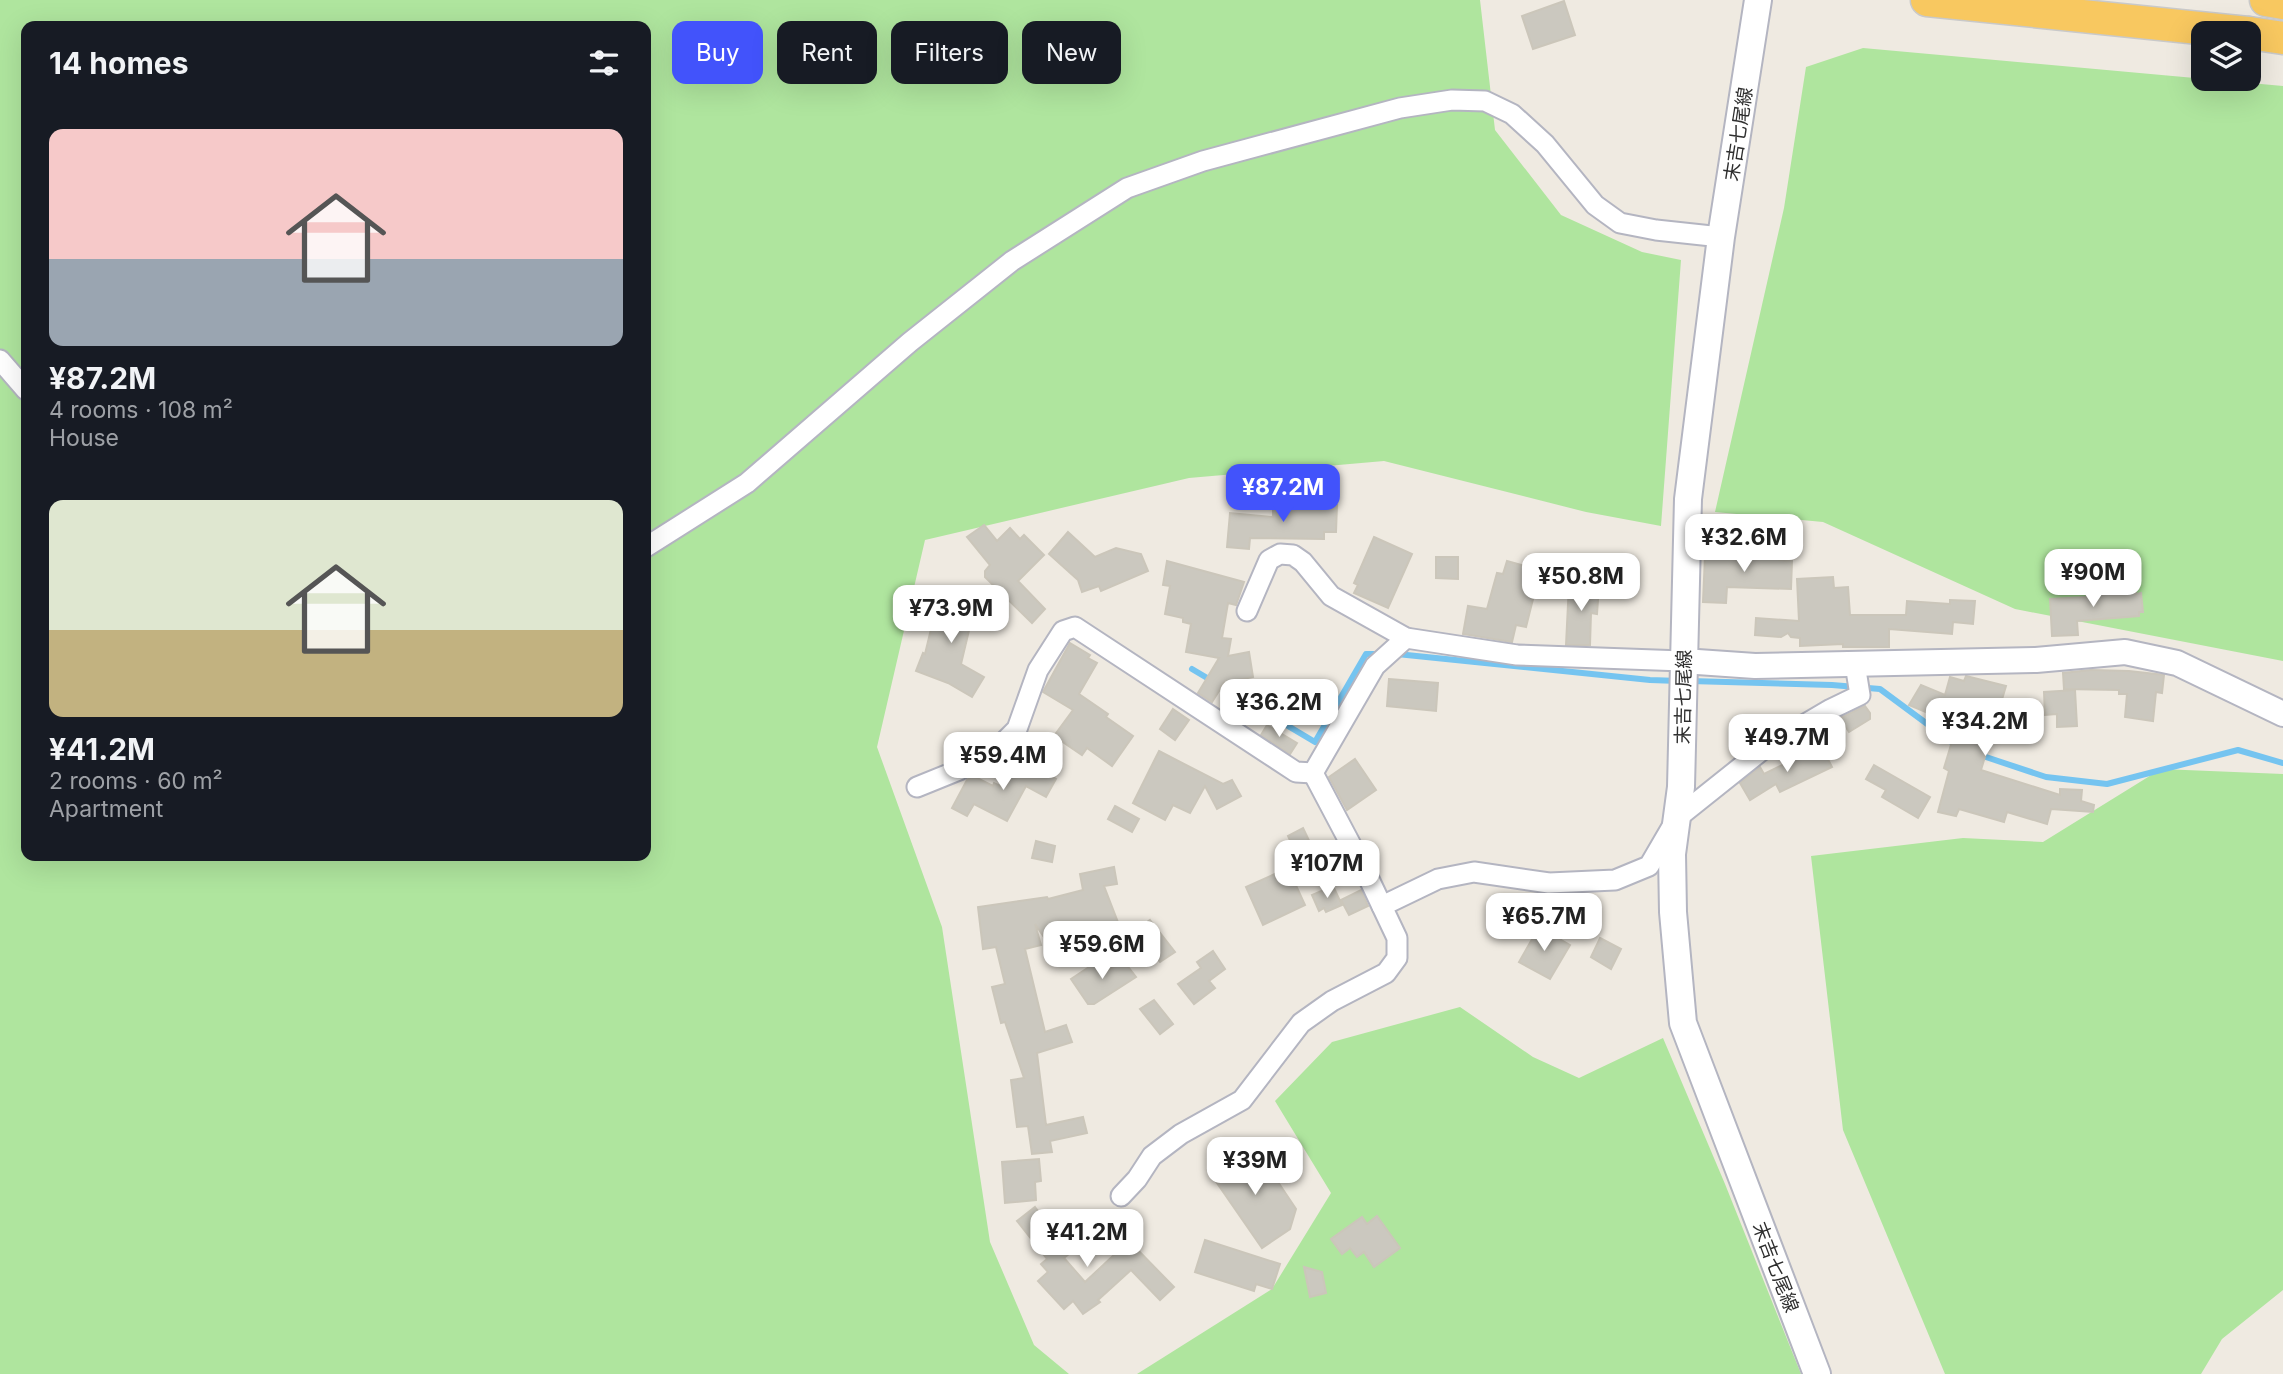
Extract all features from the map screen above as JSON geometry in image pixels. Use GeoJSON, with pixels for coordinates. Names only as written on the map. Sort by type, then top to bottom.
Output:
{"type":"FeatureCollection","features":[{"type":"Feature","properties":{"kind":"highway"},"geometry":{"type":"LineString","coordinates":[[1927,0],[2191,27]]}},
{"type":"Feature","properties":{"kind":"highway"},"geometry":{"type":"LineString","coordinates":[[2266,0],[2283,3]]}},
{"type":"Feature","properties":{"kind":"highway"},"geometry":{"type":"LineString","coordinates":[[2261,35],[2283,38]]}},
{"type":"Feature","properties":{"kind":"main road","name":"末吉七尾線"},"geometry":{"type":"LineString","coordinates":[[1758,0],[1721,237],[1688,499],[1681,787],[1672,854],[1673,912],[1683,1023],[1817,1374]]}},
{"type":"Feature","properties":{"kind":"street"},"geometry":{"type":"LineString","coordinates":[[651,544],[747,483],[910,342],[1012,261],[1127,188],[1203,161],[1400,108],[1452,100],[1485,102],[1512,114],[1520,121],[1545,144],[1595,205],[1620,223],[1721,237]]}},
{"type":"Feature","properties":{"kind":"street"},"geometry":{"type":"LineString","coordinates":[[0,360],[21,384]]}},
{"type":"Feature","properties":{"kind":"street"},"geometry":{"type":"LineString","coordinates":[[1247,611],[1269,560],[1280,554],[1293,555],[1303,562],[1331,596],[1406,638],[1517,655],[1755,666],[2036,660],[2124,653],[2177,663],[2283,714]]}},
{"type":"Feature","properties":{"kind":"street"},"geometry":{"type":"LineString","coordinates":[[917,787],[959,770],[1000,746],[1017,729],[1038,670],[1063,631],[1075,627],[1296,772],[1313,774]]}},
{"type":"Feature","properties":{"kind":"street"},"geometry":{"type":"LineString","coordinates":[[1313,774],[1375,666],[1406,638]]}},
{"type":"Feature","properties":{"kind":"street"},"geometry":{"type":"LineString","coordinates":[[1382,906],[1438,879],[1474,872],[1549,883],[1615,880],[1649,866],[1677,818],[1766,747],[1860,695],[1855,664]]}},
{"type":"Feature","properties":{"kind":"street"},"geometry":{"type":"LineString","coordinates":[[1121,1196],[1138,1179],[1152,1156],[1181,1134],[1242,1100],[1301,1023],[1332,1001],[1393,967],[1399,945],[1382,906],[1313,774]]}},
{"type":"Feature","properties":{"kind":"green space"},"geometry":{"type":"Polygon","coordinates":[[[0,0],[1480,0],[1495,130],[1561,215],[1642,252],[1681,260],[1661,526],[1586,512],[1384,461],[1189,478],[925,540],[877,747],[942,927],[990,1242],[1034,1345],[1069,1374],[0,1374],[0,0]]]}},
{"type":"Feature","properties":{"kind":"green space"},"geometry":{"type":"Polygon","coordinates":[[[1863,48],[2191,78],[2191,91],[2261,91],[2261,84],[2283,86],[2283,661],[2015,609],[1823,522],[1715,512],[1784,208],[1806,67],[1863,48]]]}},
{"type":"Feature","properties":{"kind":"green space"},"geometry":{"type":"Polygon","coordinates":[[[2161,769],[2283,774],[2283,1290],[2222,1339],[2201,1374],[1945,1374],[1843,1130],[1811,856],[1963,838],[2043,842],[2161,769]]]}},
{"type":"Feature","properties":{"kind":"green space"},"geometry":{"type":"Polygon","coordinates":[[[1460,1007],[1533,1057],[1579,1078],[1663,1038],[1801,1374],[1137,1374],[1272,1289],[1331,1193],[1275,1101],[1332,1042],[1460,1007]]]}},
{"type":"Feature","properties":{"kind":"building"},"geometry":{"type":"Polygon","coordinates":[[[1564,1],[1575,35],[1533,49],[1522,16],[1564,1]]]}},
{"type":"Feature","properties":{"kind":"building"},"geometry":{"type":"Polygon","coordinates":[[[1273,504],[1337,505],[1336,532],[1324,532],[1324,539],[1250,538],[1249,549],[1227,547],[1230,513],[1273,517],[1273,504]]]}},
{"type":"Feature","properties":{"kind":"building"},"geometry":{"type":"Polygon","coordinates":[[[984,525],[997,541],[1010,528],[1020,539],[1024,535],[1044,555],[1018,581],[1045,609],[1032,623],[985,577],[985,571],[990,565],[967,537],[984,525]]]}},
{"type":"Feature","properties":{"kind":"building"},"geometry":{"type":"Polygon","coordinates":[[[1068,532],[1095,557],[1116,548],[1141,554],[1148,571],[1101,591],[1099,586],[1082,592],[1078,580],[1049,554],[1068,532]]]}},
{"type":"Feature","properties":{"kind":"building"},"geometry":{"type":"Polygon","coordinates":[[[1374,537],[1412,554],[1388,608],[1354,593],[1358,585],[1354,583],[1374,537]]]}},
{"type":"Feature","properties":{"kind":"building"},"geometry":{"type":"Polygon","coordinates":[[[1732,553],[1780,555],[1779,560],[1792,561],[1791,589],[1727,587],[1726,603],[1703,602],[1705,556],[1732,557],[1732,553]]]}},
{"type":"Feature","properties":{"kind":"building"},"geometry":{"type":"Polygon","coordinates":[[[1436,557],[1458,557],[1458,579],[1436,578],[1436,557]]]}},
{"type":"Feature","properties":{"kind":"building"},"geometry":{"type":"Polygon","coordinates":[[[1535,558],[1556,564],[1550,587],[1537,583],[1526,627],[1516,625],[1512,642],[1463,634],[1468,606],[1487,609],[1497,573],[1503,574],[1507,561],[1532,568],[1535,558]]]}},
{"type":"Feature","properties":{"kind":"building"},"geometry":{"type":"Polygon","coordinates":[[[1167,561],[1244,582],[1236,605],[1228,603],[1222,638],[1231,639],[1228,656],[1249,652],[1253,677],[1224,683],[1212,702],[1198,693],[1219,658],[1186,652],[1191,624],[1183,622],[1183,618],[1165,614],[1170,586],[1163,585],[1167,561]]]}},
{"type":"Feature","properties":{"kind":"building"},"geometry":{"type":"Polygon","coordinates":[[[1833,577],[1834,588],[1848,587],[1850,615],[1906,615],[1907,601],[1950,604],[1950,600],[1975,601],[1973,624],[1953,622],[1952,634],[1889,629],[1889,647],[1843,647],[1843,644],[1800,646],[1800,638],[1791,637],[1788,633],[1781,637],[1755,635],[1756,618],[1799,621],[1797,579],[1833,577]]]}},
{"type":"Feature","properties":{"kind":"building"},"geometry":{"type":"Polygon","coordinates":[[[1569,584],[1599,586],[1597,614],[1591,613],[1590,645],[1566,645],[1569,584]]]}},
{"type":"Feature","properties":{"kind":"building"},"geometry":{"type":"Polygon","coordinates":[[[2135,589],[2136,594],[2141,593],[2143,612],[2139,612],[2139,616],[2077,621],[2078,635],[2052,636],[2050,599],[2087,597],[2086,593],[2135,589]]]}},
{"type":"Feature","properties":{"kind":"building"},"geometry":{"type":"Polygon","coordinates":[[[940,592],[976,601],[961,664],[984,677],[972,697],[948,683],[916,671],[923,653],[925,654],[940,592]]]}},
{"type":"Feature","properties":{"kind":"building"},"geometry":{"type":"Polygon","coordinates":[[[1070,643],[1090,655],[1088,658],[1097,663],[1079,694],[1133,736],[1112,766],[1087,748],[1082,755],[1054,736],[1073,710],[1043,692],[1070,643]]]}},
{"type":"Feature","properties":{"kind":"building"},"geometry":{"type":"Polygon","coordinates":[[[2091,670],[2164,675],[2162,693],[2156,692],[2153,721],[2125,717],[2127,694],[2119,694],[2119,690],[2064,689],[2063,673],[2091,670]]]}},
{"type":"Feature","properties":{"kind":"building"},"geometry":{"type":"Polygon","coordinates":[[[1966,676],[2006,686],[1981,770],[2060,795],[2060,789],[2082,790],[2081,801],[2094,805],[2093,812],[2051,809],[2047,824],[2007,812],[2004,822],[1959,809],[1956,816],[1938,812],[1949,771],[1944,768],[1957,725],[1909,705],[1921,685],[1945,695],[1950,677],[1964,681],[1966,676]]]}},
{"type":"Feature","properties":{"kind":"building"},"geometry":{"type":"Polygon","coordinates":[[[1389,679],[1438,683],[1436,711],[1387,706],[1389,679]]]}},
{"type":"Feature","properties":{"kind":"building"},"geometry":{"type":"Polygon","coordinates":[[[2075,690],[2077,726],[2057,727],[2057,714],[2045,715],[2044,692],[2075,690]]]}},
{"type":"Feature","properties":{"kind":"building"},"geometry":{"type":"Polygon","coordinates":[[[1865,706],[1870,713],[1870,719],[1849,732],[1840,718],[1865,706]]]}},
{"type":"Feature","properties":{"kind":"building"},"geometry":{"type":"Polygon","coordinates":[[[1173,709],[1189,720],[1175,740],[1160,729],[1173,709]]]}},
{"type":"Feature","properties":{"kind":"building"},"geometry":{"type":"Polygon","coordinates":[[[1267,725],[1297,743],[1290,754],[1261,735],[1267,725]]]}},
{"type":"Feature","properties":{"kind":"building"},"geometry":{"type":"Polygon","coordinates":[[[1821,746],[1832,767],[1780,792],[1776,784],[1750,800],[1740,783],[1760,767],[1764,774],[1821,746]]]}},
{"type":"Feature","properties":{"kind":"building"},"geometry":{"type":"Polygon","coordinates":[[[1159,751],[1223,784],[1232,780],[1241,796],[1217,809],[1205,786],[1190,813],[1173,805],[1165,820],[1133,803],[1159,751]]]}},
{"type":"Feature","properties":{"kind":"building"},"geometry":{"type":"Polygon","coordinates":[[[1355,759],[1376,790],[1347,810],[1329,777],[1355,759]]]}},
{"type":"Feature","properties":{"kind":"building"},"geometry":{"type":"Polygon","coordinates":[[[1019,760],[1056,779],[1046,797],[1026,786],[1007,821],[974,804],[967,816],[952,808],[967,780],[973,776],[993,786],[994,783],[1005,788],[1019,760]]]}},
{"type":"Feature","properties":{"kind":"building"},"geometry":{"type":"Polygon","coordinates":[[[1874,765],[1930,797],[1918,818],[1882,797],[1886,790],[1866,779],[1874,765]]]}},
{"type":"Feature","properties":{"kind":"building"},"geometry":{"type":"Polygon","coordinates":[[[1115,806],[1139,819],[1132,832],[1108,819],[1115,806]]]}},
{"type":"Feature","properties":{"kind":"building"},"geometry":{"type":"Polygon","coordinates":[[[1303,828],[1314,851],[1298,858],[1288,836],[1303,828]]]}},
{"type":"Feature","properties":{"kind":"building"},"geometry":{"type":"Polygon","coordinates":[[[1036,841],[1055,846],[1052,862],[1032,858],[1036,841]]]}},
{"type":"Feature","properties":{"kind":"building"},"geometry":{"type":"Polygon","coordinates":[[[1114,867],[1117,884],[1104,886],[1119,925],[1099,933],[1098,929],[1048,943],[1035,924],[1041,945],[1025,949],[1045,1032],[1066,1025],[1072,1042],[1037,1053],[1046,1125],[1083,1117],[1087,1133],[1050,1141],[1052,1152],[1032,1154],[1028,1126],[1017,1127],[1011,1080],[1024,1078],[1005,1022],[1001,1023],[992,987],[1005,984],[996,947],[983,949],[978,907],[1047,897],[1048,899],[1083,890],[1080,874],[1114,867]]]}},
{"type":"Feature","properties":{"kind":"building"},"geometry":{"type":"Polygon","coordinates":[[[1288,868],[1305,905],[1263,925],[1246,887],[1288,868]]]}},
{"type":"Feature","properties":{"kind":"building"},"geometry":{"type":"Polygon","coordinates":[[[1333,886],[1342,905],[1326,912],[1324,908],[1319,911],[1312,895],[1333,886]]]}},
{"type":"Feature","properties":{"kind":"building"},"geometry":{"type":"Polygon","coordinates":[[[1361,890],[1368,906],[1349,915],[1341,900],[1361,890]]]}},
{"type":"Feature","properties":{"kind":"building"},"geometry":{"type":"Polygon","coordinates":[[[1150,920],[1175,952],[1160,962],[1135,931],[1150,920]]]}},
{"type":"Feature","properties":{"kind":"building"},"geometry":{"type":"Polygon","coordinates":[[[1539,927],[1570,945],[1550,979],[1519,962],[1539,927]]]}},
{"type":"Feature","properties":{"kind":"building"},"geometry":{"type":"Polygon","coordinates":[[[1600,938],[1621,949],[1611,969],[1591,957],[1600,938]]]}},
{"type":"Feature","properties":{"kind":"building"},"geometry":{"type":"Polygon","coordinates":[[[1213,951],[1225,969],[1209,981],[1215,988],[1194,1004],[1178,984],[1201,968],[1197,962],[1213,951]]]}},
{"type":"Feature","properties":{"kind":"building"},"geometry":{"type":"Polygon","coordinates":[[[1122,959],[1136,977],[1094,1004],[1088,1004],[1071,979],[1098,961],[1106,972],[1122,959]]]}},
{"type":"Feature","properties":{"kind":"building"},"geometry":{"type":"Polygon","coordinates":[[[1154,1000],[1173,1024],[1160,1034],[1140,1009],[1154,1000]]]}},
{"type":"Feature","properties":{"kind":"building"},"geometry":{"type":"Polygon","coordinates":[[[1247,1144],[1247,1159],[1261,1180],[1272,1173],[1296,1209],[1290,1229],[1262,1248],[1208,1170],[1247,1144]]]}},
{"type":"Feature","properties":{"kind":"building"},"geometry":{"type":"Polygon","coordinates":[[[1039,1159],[1041,1181],[1035,1182],[1036,1200],[1005,1203],[1002,1162],[1039,1159]]]}},
{"type":"Feature","properties":{"kind":"building"},"geometry":{"type":"Polygon","coordinates":[[[1035,1207],[1070,1253],[1064,1258],[1085,1282],[1129,1241],[1174,1287],[1160,1300],[1131,1270],[1098,1300],[1100,1302],[1083,1314],[1073,1301],[1064,1309],[1038,1281],[1048,1272],[1041,1264],[1047,1259],[1017,1221],[1035,1207]]]}},
{"type":"Feature","properties":{"kind":"building"},"geometry":{"type":"Polygon","coordinates":[[[1377,1216],[1400,1248],[1374,1267],[1364,1252],[1357,1257],[1350,1248],[1342,1254],[1331,1239],[1362,1217],[1367,1224],[1377,1216]]]}},
{"type":"Feature","properties":{"kind":"building"},"geometry":{"type":"Polygon","coordinates":[[[1205,1240],[1280,1264],[1272,1289],[1256,1284],[1254,1291],[1195,1272],[1205,1240]]]}},
{"type":"Feature","properties":{"kind":"building"},"geometry":{"type":"Polygon","coordinates":[[[1304,1267],[1322,1272],[1326,1293],[1310,1297],[1304,1267]]]}},
{"type":"Feature","properties":{"kind":"waterway"},"geometry":{"type":"LineString","coordinates":[[1192,669],[1315,742],[1366,654],[1379,654]]}},
{"type":"Feature","properties":{"kind":"waterway"},"geometry":{"type":"LineString","coordinates":[[1397,654],[1679,681]]}},
{"type":"Feature","properties":{"kind":"waterway"},"geometry":{"type":"LineString","coordinates":[[1690,681],[1880,689],[1957,746]]}},
{"type":"Feature","properties":{"kind":"waterway"},"geometry":{"type":"LineString","coordinates":[[1980,755],[2046,777],[2107,784],[2238,750],[2283,763]]}}]}
